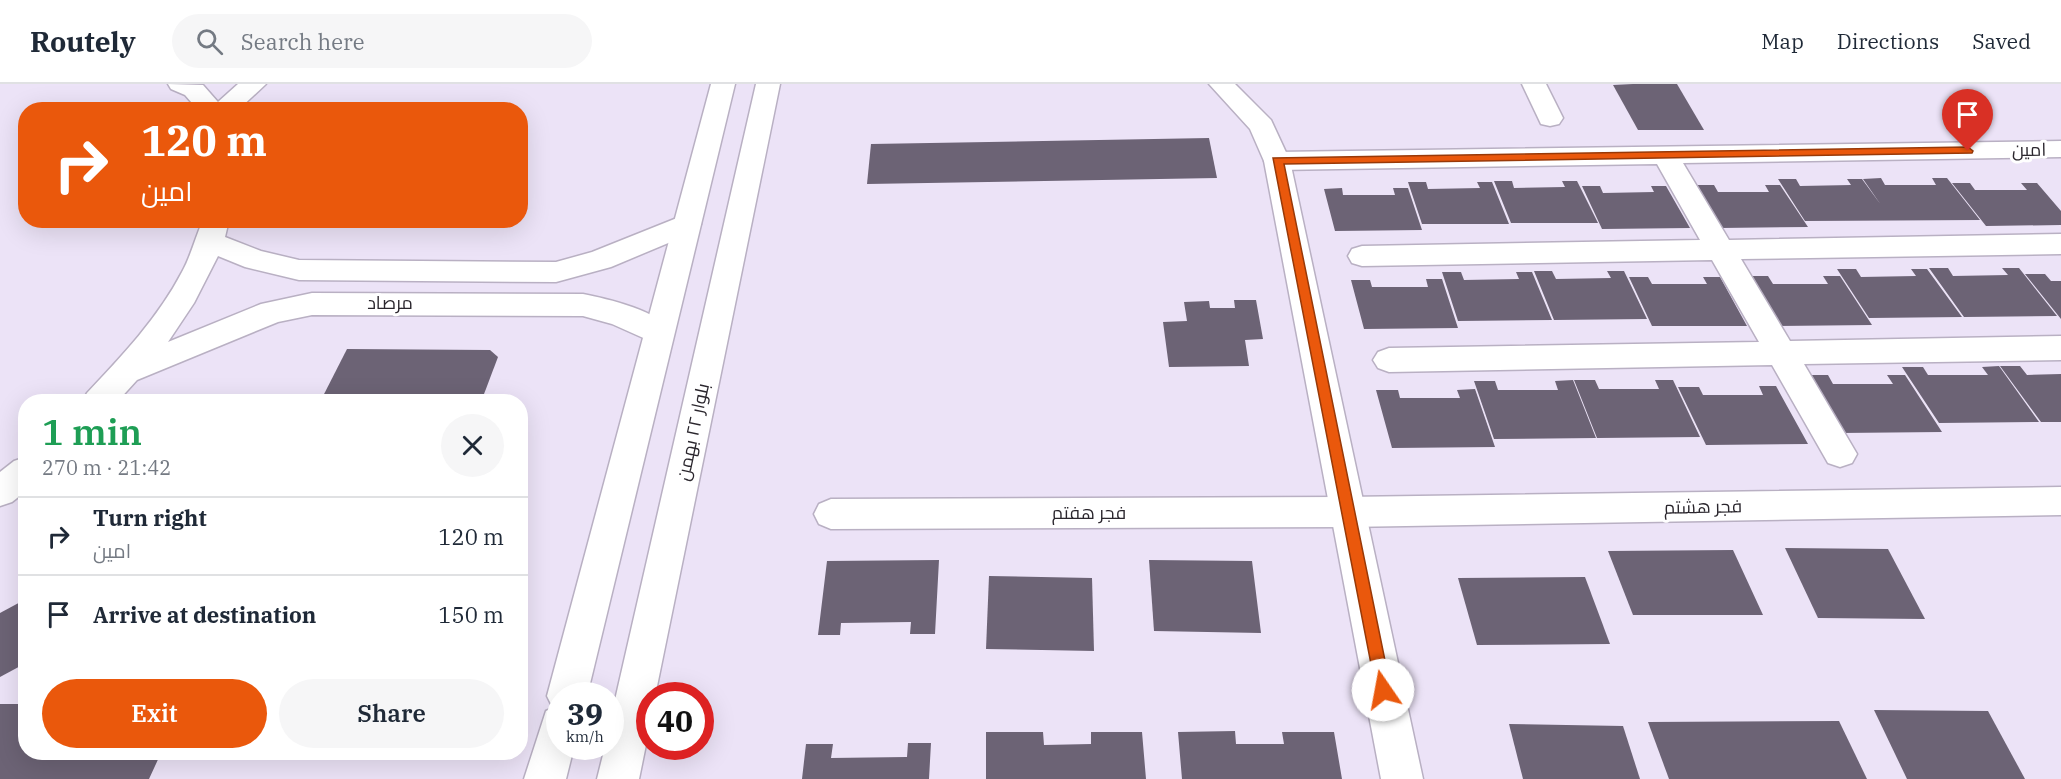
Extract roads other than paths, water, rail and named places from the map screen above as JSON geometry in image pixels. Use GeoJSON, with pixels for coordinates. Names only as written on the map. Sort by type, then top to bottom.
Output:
{"type":"FeatureCollection","features":[{"type":"Feature","properties":{"kind":"street"},"geometry":{"type":"LineString","coordinates":[[180,84],[194,90],[205,102]]}},
{"type":"Feature","properties":{"kind":"street"},"geometry":{"type":"LineString","coordinates":[[231,102],[254,84]]}},
{"type":"Feature","properties":{"kind":"street"},"geometry":{"type":"LineString","coordinates":[[571,682],[723,84]]}},
{"type":"Feature","properties":{"kind":"street","name":"بلوار ۲۲ بهمن"},"geometry":{"type":"LineString","coordinates":[[618,779],[768,84]]}},
{"type":"Feature","properties":{"kind":"street"},"geometry":{"type":"LineString","coordinates":[[1221,84],[1262,126],[1277,161],[1346,512],[1402,779]]}},
{"type":"Feature","properties":{"kind":"street"},"geometry":{"type":"LineString","coordinates":[[1534,84],[1550,118]]}},
{"type":"Feature","properties":{"kind":"street","name":"امین"},"geometry":{"type":"LineString","coordinates":[[1277,161],[2061,149]]}},
{"type":"Feature","properties":{"kind":"street"},"geometry":{"type":"LineString","coordinates":[[1665,155],[1840,454]]}},
{"type":"Feature","properties":{"kind":"street","name":"مرصاد"},"geometry":{"type":"LineString","coordinates":[[105,394],[127,371],[178,303],[213,231],[255,260],[299,270],[555,272],[601,260],[687,224]]}},
{"type":"Feature","properties":{"kind":"street"},"geometry":{"type":"LineString","coordinates":[[1362,256],[2061,244]]}},
{"type":"Feature","properties":{"kind":"street"},"geometry":{"type":"LineString","coordinates":[[380,303],[396,271]]}},
{"type":"Feature","properties":{"kind":"street","name":"مرصاد"},"geometry":{"type":"LineString","coordinates":[[127,371],[272,312],[312,304],[583,305],[612,310],[637,320],[659,334]]}},
{"type":"Feature","properties":{"kind":"street"},"geometry":{"type":"LineString","coordinates":[[1389,360],[2061,348]]}},
{"type":"Feature","properties":{"kind":"street"},"geometry":{"type":"LineString","coordinates":[[0,492],[18,477]]}},
{"type":"Feature","properties":{"kind":"street","name":"فجر هشتم"},"geometry":{"type":"LineString","coordinates":[[1346,512],[2061,501]]}},
{"type":"Feature","properties":{"kind":"street","name":"فجر هفتم"},"geometry":{"type":"LineString","coordinates":[[831,514],[1346,512]]}},
{"type":"Feature","properties":{"kind":"street"},"geometry":{"type":"LineString","coordinates":[[545,779],[550,760]]}}]}
